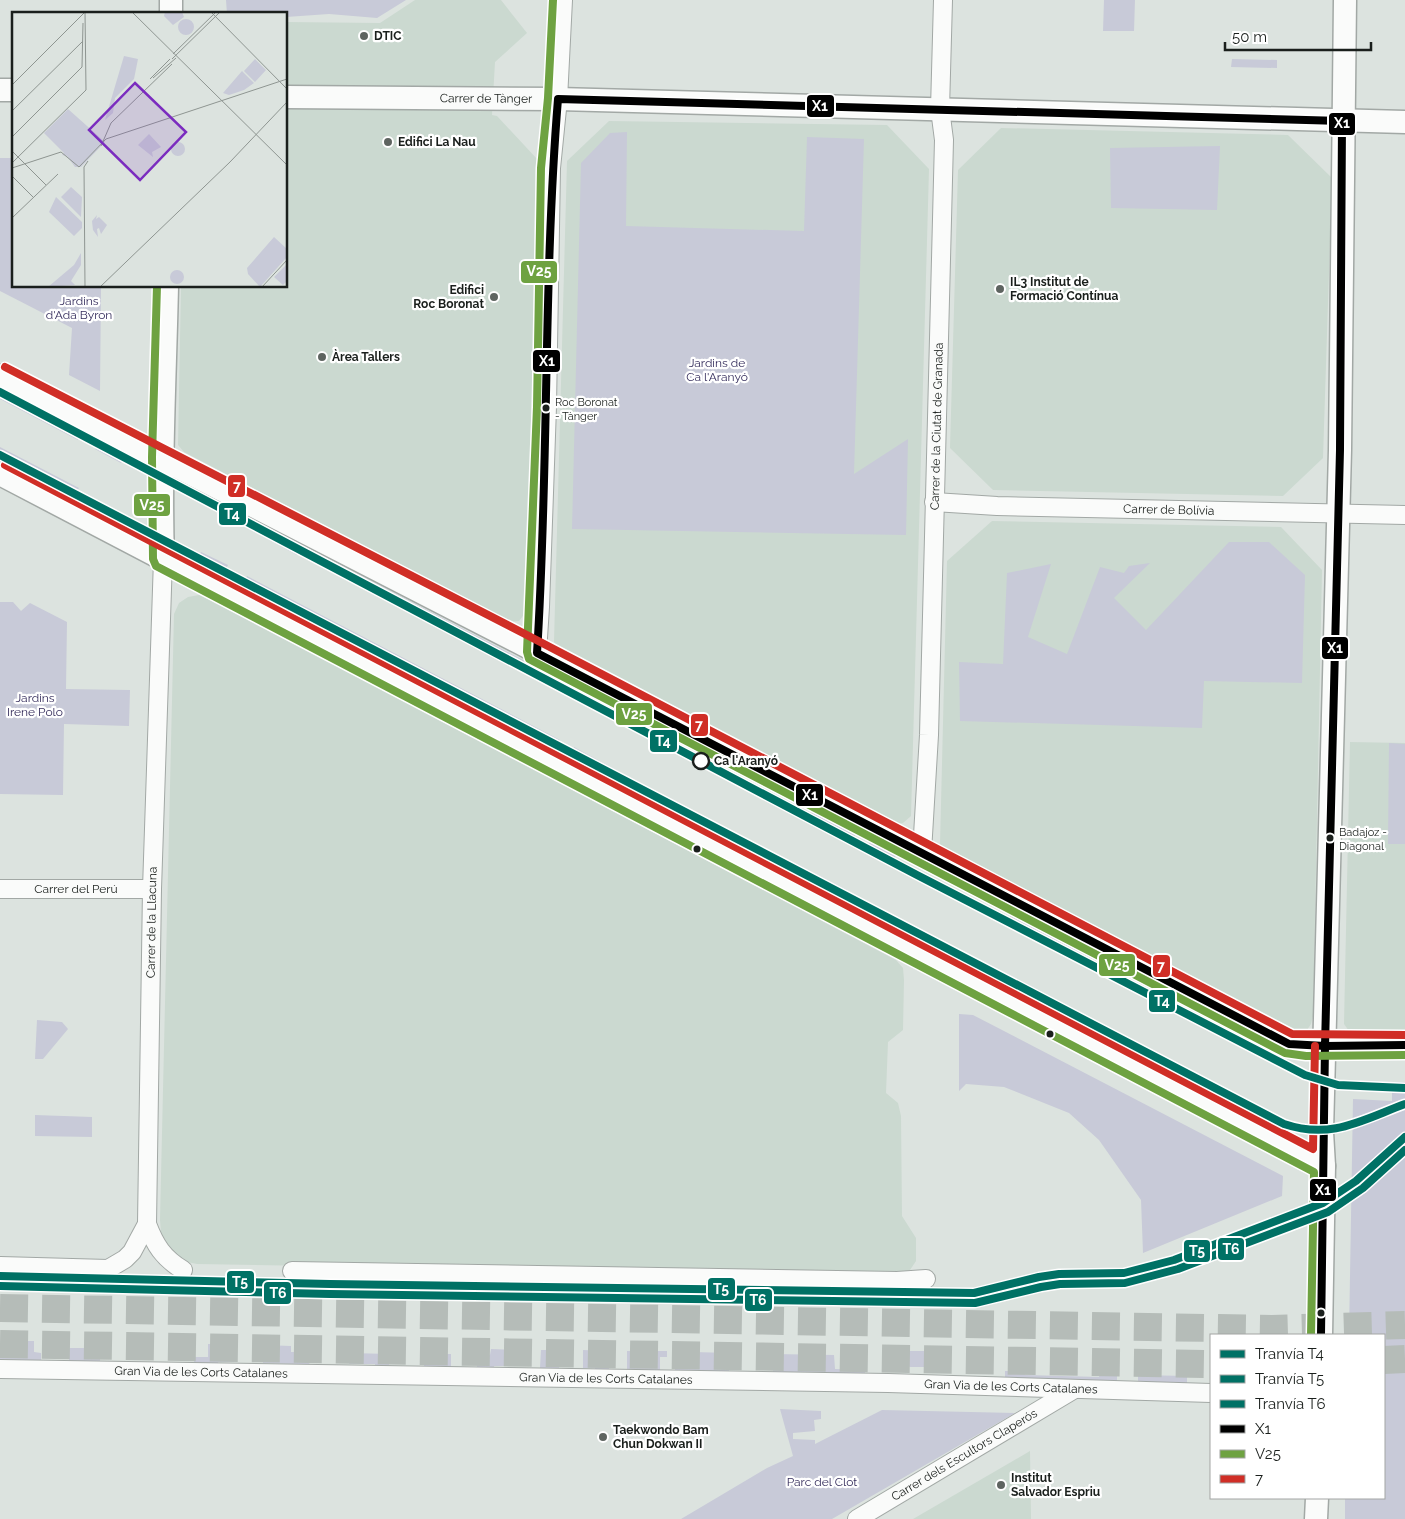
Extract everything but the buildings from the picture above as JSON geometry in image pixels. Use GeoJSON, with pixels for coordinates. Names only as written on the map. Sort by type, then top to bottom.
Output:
{"type":"FeatureCollection","features":[{"type":"Feature","properties":{"kind":"street"},"geometry":{"type":"LineString","coordinates":[[536,653],[540,608],[546,417],[551,168],[558,99],[563,0]]}},
{"type":"Feature","properties":{"kind":"street","name":"Carrer de la Ciutat de Granada"},"geometry":{"type":"LineString","coordinates":[[922,852],[929,735],[944,140],[940,109],[943,0]]}},
{"type":"Feature","properties":{"kind":"street"},"geometry":{"type":"LineString","coordinates":[[1320,1334],[1324,1166],[1322,1132],[1338,513],[1345,0]]}},
{"type":"Feature","properties":{"kind":"street","name":"Carrer de Tànger"},"geometry":{"type":"LineString","coordinates":[[288,97],[558,99],[853,109],[940,109],[1405,122]]}},
{"type":"Feature","properties":{"kind":"street"},"geometry":{"type":"LineString","coordinates":[[163,559],[161,459],[165,394],[167,288]]}},
{"type":"Feature","properties":{"kind":"street"},"geometry":{"type":"LineString","coordinates":[[0,376],[922,852],[1289,1044],[1296,1046],[1405,1045]]}},
{"type":"Feature","properties":{"kind":"street"},"geometry":{"type":"LineString","coordinates":[[0,474],[1324,1166]]}},
{"type":"Feature","properties":{"kind":"street","name":"Carrer de Bolívia"},"geometry":{"type":"LineString","coordinates":[[934,502],[997,506],[1405,515]]}},
{"type":"Feature","properties":{"kind":"street","name":"Carrer de la Llacuna"},"geometry":{"type":"LineString","coordinates":[[0,1266],[108,1269],[125,1259],[132,1252],[147,1224],[152,889],[163,559]]}},
{"type":"Feature","properties":{"kind":"street","name":"Carrer del Perú"},"geometry":{"type":"LineString","coordinates":[[0,888],[152,889]]}},
{"type":"Feature","properties":{"kind":"street"},"geometry":{"type":"LineString","coordinates":[[147,1224],[155,1245],[167,1260],[183,1270]]}},
{"type":"Feature","properties":{"kind":"street"},"geometry":{"type":"LineString","coordinates":[[292,1271],[898,1281],[926,1278]]}},
{"type":"Feature","properties":{"kind":"street","name":"Gran Via de les Corts Catalanes"},"geometry":{"type":"LineString","coordinates":[[0,1369],[888,1384],[1210,1393]]}},
{"type":"Feature","properties":{"kind":"street","name":"Carrer dels Escultors Claperós"},"geometry":{"type":"LineString","coordinates":[[857,1519],[1072,1390]]}},
{"type":"Feature","properties":{"kind":"street"},"geometry":{"type":"LineString","coordinates":[[1316,1519],[1317,1499]]}},
{"type":"Feature","properties":{"kind":"shaded area"},"geometry":{"type":"Polygon","coordinates":[[[415,0],[501,0],[527,33],[495,62],[492,115],[497,116],[538,160],[526,612],[519,621],[509,622],[184,452],[178,445],[181,288],[288,288],[288,22],[380,23],[415,0]]]}},
{"type":"Feature","properties":{"kind":"shaded area"},"geometry":{"type":"Polygon","coordinates":[[[609,121],[887,125],[929,169],[911,816],[903,823],[893,825],[563,651],[554,642],[567,161],[609,121]]]}},
{"type":"Feature","properties":{"kind":"shaded area"},"geometry":{"type":"Polygon","coordinates":[[[1001,128],[1288,135],[1332,178],[1323,458],[1283,496],[993,490],[950,448],[958,170],[1001,128]]]}},
{"type":"Feature","properties":{"kind":"shaded area"},"geometry":{"type":"Polygon","coordinates":[[[992,521],[1281,527],[1322,570],[1313,1016],[1311,1024],[1305,1033],[1293,1033],[950,855],[940,845],[947,561],[992,521]]]}},
{"type":"Feature","properties":{"kind":"shaded area"},"geometry":{"type":"Polygon","coordinates":[[[199,595],[896,960],[903,968],[903,1030],[888,1042],[886,1093],[898,1103],[901,1116],[902,1216],[916,1238],[916,1261],[910,1270],[897,1276],[197,1264],[187,1262],[175,1254],[166,1245],[161,1233],[160,1220],[174,614],[179,603],[188,597],[199,595]]]}},
{"type":"Feature","properties":{"kind":"shaded area"},"geometry":{"type":"Polygon","coordinates":[[[1350,742],[1405,743],[1405,1034],[1353,1032],[1349,1031],[1344,1024],[1350,742]]]}},
{"type":"Feature","properties":{"kind":"shaded area","name":"Institut Salvador Espriu"},"geometry":{"type":"Polygon","coordinates":[[[1030,1451],[1031,1519],[913,1519],[1030,1451]]]}},
{"type":"Feature","properties":{"kind":"green space"},"geometry":{"type":"Polygon","coordinates":[[[226,0],[406,0],[377,18],[329,14],[288,17],[288,12],[227,12],[226,0]]]}},
{"type":"Feature","properties":{"kind":"green space"},"geometry":{"type":"Polygon","coordinates":[[[1104,0],[1135,0],[1134,31],[1103,31],[1104,0]]]}},
{"type":"Feature","properties":{"kind":"green space"},"geometry":{"type":"Polygon","coordinates":[[[1232,59],[1277,60],[1277,68],[1231,67],[1232,59]]]}},
{"type":"Feature","properties":{"kind":"green space","name":"Jardins de Ca l'Aranyó"},"geometry":{"type":"Polygon","coordinates":[[[627,132],[626,226],[804,231],[807,137],[864,139],[854,474],[908,439],[906,535],[572,529],[581,163],[610,133],[627,132]]]}},
{"type":"Feature","properties":{"kind":"green space"},"geometry":{"type":"Polygon","coordinates":[[[1220,146],[1217,210],[1111,208],[1110,148],[1220,146]]]}},
{"type":"Feature","properties":{"kind":"green space","name":"Jardins d'Ada Byron"},"geometry":{"type":"Polygon","coordinates":[[[0,158],[12,158],[12,288],[101,288],[100,391],[69,375],[72,328],[0,291],[0,158]]]}},
{"type":"Feature","properties":{"kind":"green space"},"geometry":{"type":"Polygon","coordinates":[[[0,387],[83,430],[78,440],[0,399],[0,387]]]}},
{"type":"Feature","properties":{"kind":"green space"},"geometry":{"type":"Polygon","coordinates":[[[100,439],[126,453],[121,463],[95,449],[100,439]]]}},
{"type":"Feature","properties":{"kind":"green space"},"geometry":{"type":"Polygon","coordinates":[[[0,447],[79,488],[72,498],[0,460],[0,447]]]}},
{"type":"Feature","properties":{"kind":"green space"},"geometry":{"type":"Polygon","coordinates":[[[226,505],[302,544],[297,555],[221,514],[226,505]]]}},
{"type":"Feature","properties":{"kind":"green space"},"geometry":{"type":"Polygon","coordinates":[[[1229,542],[1269,542],[1305,575],[1302,683],[1204,681],[1202,728],[960,721],[959,662],[1003,664],[1007,573],[1051,564],[1028,637],[1067,654],[1100,567],[1124,573],[1129,566],[1150,563],[1114,598],[1146,630],[1229,542]]]}},
{"type":"Feature","properties":{"kind":"green space"},"geometry":{"type":"Polygon","coordinates":[[[201,552],[228,565],[222,576],[195,562],[201,552]]]}},
{"type":"Feature","properties":{"kind":"green space"},"geometry":{"type":"Polygon","coordinates":[[[321,555],[548,673],[543,683],[316,564],[321,555]]]}},
{"type":"Feature","properties":{"kind":"green space"},"geometry":{"type":"Polygon","coordinates":[[[247,576],[560,740],[554,750],[241,586],[247,576]]]}},
{"type":"Feature","properties":{"kind":"green space","name":"Jardins Irene Polo"},"geometry":{"type":"Polygon","coordinates":[[[0,602],[13,602],[21,611],[30,603],[67,622],[66,689],[130,690],[129,726],[64,724],[63,795],[0,794],[0,602]]]}},
{"type":"Feature","properties":{"kind":"green space"},"geometry":{"type":"Polygon","coordinates":[[[563,681],[652,727],[647,738],[558,691],[563,681]]]}},
{"type":"Feature","properties":{"kind":"green space"},"geometry":{"type":"Polygon","coordinates":[[[1389,743],[1405,744],[1405,844],[1388,844],[1389,743]]]}},
{"type":"Feature","properties":{"kind":"green space"},"geometry":{"type":"Polygon","coordinates":[[[574,747],[627,776],[623,786],[569,758],[574,747]]]}},
{"type":"Feature","properties":{"kind":"green space"},"geometry":{"type":"Polygon","coordinates":[[[812,811],[855,835],[850,844],[807,821],[812,811]]]}},
{"type":"Feature","properties":{"kind":"green space"},"geometry":{"type":"Polygon","coordinates":[[[870,842],[896,855],[891,866],[864,851],[870,842]]]}},
{"type":"Feature","properties":{"kind":"green space"},"geometry":{"type":"Polygon","coordinates":[[[789,860],[847,890],[842,900],[784,870],[789,860]]]}},
{"type":"Feature","properties":{"kind":"green space"},"geometry":{"type":"Polygon","coordinates":[[[1011,915],[1256,1044],[1251,1053],[1005,925],[1011,915]]]}},
{"type":"Feature","properties":{"kind":"green space"},"geometry":{"type":"Polygon","coordinates":[[[986,963],[1232,1092],[1227,1102],[981,973],[986,963]]]}},
{"type":"Feature","properties":{"kind":"green space"},"geometry":{"type":"Polygon","coordinates":[[[959,1014],[973,1015],[1283,1176],[1282,1196],[1143,1253],[1141,1200],[1099,1140],[1069,1113],[1004,1087],[966,1084],[959,1091],[959,1014]]]}},
{"type":"Feature","properties":{"kind":"green space"},"geometry":{"type":"Polygon","coordinates":[[[37,1020],[62,1022],[68,1029],[43,1059],[35,1059],[37,1020]]]}},
{"type":"Feature","properties":{"kind":"green space"},"geometry":{"type":"Polygon","coordinates":[[[1392,1082],[1405,1082],[1405,1519],[1345,1519],[1345,1499],[1385,1499],[1385,1334],[1349,1334],[1353,1099],[1392,1101],[1392,1082]]]}},
{"type":"Feature","properties":{"kind":"green space"},"geometry":{"type":"Polygon","coordinates":[[[35,1115],[92,1117],[92,1137],[35,1136],[35,1115]]]}},
{"type":"Feature","properties":{"kind":"green space"},"geometry":{"type":"Polygon","coordinates":[[[9,1341],[34,1341],[34,1352],[41,1353],[41,1364],[0,1363],[0,1353],[9,1353],[9,1341]]]}},
{"type":"Feature","properties":{"kind":"green space"},"geometry":{"type":"Polygon","coordinates":[[[208,1344],[230,1344],[230,1351],[234,1351],[234,1362],[218,1362],[217,1367],[194,1366],[194,1357],[208,1357],[208,1344]]]}},
{"type":"Feature","properties":{"kind":"green space"},"geometry":{"type":"Polygon","coordinates":[[[263,1345],[291,1346],[291,1352],[310,1352],[309,1369],[299,1369],[299,1364],[263,1363],[263,1345]]]}},
{"type":"Feature","properties":{"kind":"green space"},"geometry":{"type":"Polygon","coordinates":[[[69,1348],[87,1348],[87,1353],[100,1354],[100,1365],[69,1364],[69,1348]]]}},
{"type":"Feature","properties":{"kind":"green space"},"geometry":{"type":"Polygon","coordinates":[[[491,1349],[513,1350],[513,1366],[494,1366],[494,1373],[477,1372],[477,1355],[490,1355],[491,1349]]]}},
{"type":"Feature","properties":{"kind":"green space"},"geometry":{"type":"Polygon","coordinates":[[[541,1350],[552,1350],[552,1359],[559,1359],[559,1368],[552,1368],[551,1373],[533,1373],[533,1368],[540,1368],[541,1350]]]}},
{"type":"Feature","properties":{"kind":"green space"},"geometry":{"type":"Polygon","coordinates":[[[583,1350],[605,1351],[605,1363],[609,1364],[609,1373],[595,1373],[595,1368],[583,1368],[583,1350]]]}},
{"type":"Feature","properties":{"kind":"green space"},"geometry":{"type":"Polygon","coordinates":[[[627,1351],[667,1351],[667,1357],[660,1357],[660,1370],[627,1370],[627,1351]]]}},
{"type":"Feature","properties":{"kind":"green space"},"geometry":{"type":"Polygon","coordinates":[[[905,1351],[928,1351],[928,1367],[905,1367],[905,1351]]]}},
{"type":"Feature","properties":{"kind":"green space"},"geometry":{"type":"Polygon","coordinates":[[[694,1352],[729,1353],[729,1371],[716,1371],[715,1377],[675,1375],[675,1366],[694,1366],[694,1352]]]}},
{"type":"Feature","properties":{"kind":"green space"},"geometry":{"type":"Polygon","coordinates":[[[350,1353],[389,1354],[389,1365],[392,1366],[392,1371],[375,1370],[375,1364],[349,1364],[350,1353]]]}},
{"type":"Feature","properties":{"kind":"green space"},"geometry":{"type":"Polygon","coordinates":[[[424,1354],[451,1354],[451,1367],[445,1366],[445,1372],[435,1372],[435,1366],[424,1366],[424,1354]]]}},
{"type":"Feature","properties":{"kind":"green space"},"geometry":{"type":"Polygon","coordinates":[[[773,1354],[834,1355],[835,1369],[865,1370],[865,1379],[805,1378],[804,1372],[773,1372],[773,1354]]]}},
{"type":"Feature","properties":{"kind":"green space"},"geometry":{"type":"Polygon","coordinates":[[[1012,1365],[1024,1365],[1025,1375],[1099,1377],[1100,1366],[1111,1366],[1111,1373],[1117,1374],[1117,1383],[1005,1382],[1005,1371],[1012,1371],[1012,1365]]]}},
{"type":"Feature","properties":{"kind":"green space"},"geometry":{"type":"Polygon","coordinates":[[[1138,1375],[1187,1376],[1187,1384],[1138,1383],[1138,1375]]]}},
{"type":"Feature","properties":{"kind":"green space","name":"Parc del Clot"},"geometry":{"type":"Polygon","coordinates":[[[780,1409],[821,1411],[821,1419],[814,1420],[815,1431],[793,1433],[793,1439],[815,1440],[815,1444],[882,1410],[1015,1413],[832,1519],[681,1519],[767,1468],[793,1456],[780,1409]]]}},
{"type":"Feature","properties":{"kind":"tunnel"},"geometry":{"type":"LineString","coordinates":[[0,1308],[1272,1329],[1405,1325]]}},
{"type":"Feature","properties":{"kind":"tunnel"},"geometry":{"type":"LineString","coordinates":[[0,1344],[1210,1364]]}},
{"type":"Feature","properties":{"kind":"tunnel"},"geometry":{"type":"LineString","coordinates":[[1385,1360],[1405,1359]]}},
{"type":"Feature","properties":{"kind":"tram line","name":"T4"},"geometry":{"type":"LineString","coordinates":[[0,392],[917,875],[1305,1075],[1338,1085],[1405,1088]]}},
{"type":"Feature","properties":{"kind":"tram line","name":"T4"},"geometry":{"type":"LineString","coordinates":[[0,455],[1284,1124],[1317,1130],[1332,1129],[1360,1122],[1405,1104]]}},
{"type":"Feature","properties":{"kind":"tram line","name":"T5"},"geometry":{"type":"LineString","coordinates":[[0,1276],[330,1284],[974,1293],[1039,1277],[1059,1274],[1124,1273],[1174,1260],[1323,1203],[1356,1181],[1405,1137]]}},
{"type":"Feature","properties":{"kind":"tram line","name":"T6"},"geometry":{"type":"LineString","coordinates":[[0,1286],[330,1294],[975,1303],[1060,1284],[1125,1283],[1178,1269],[1328,1212],[1363,1188],[1405,1150]]}},
{"type":"Feature","properties":{"kind":"transit line","name":"V25"},"geometry":{"type":"LineString","coordinates":[[553,0],[548,98],[541,168],[537,407],[527,652],[529,659],[1285,1053],[1306,1056],[1405,1055]]}},
{"type":"Feature","properties":{"kind":"transit line","name":"X1"},"geometry":{"type":"LineString","coordinates":[[558,99],[1342,121],[1340,450],[1325,1046],[1289,1044],[537,653],[541,584],[550,237],[558,99]]}},
{"type":"Feature","properties":{"kind":"transit line","name":"V25"},"geometry":{"type":"LineString","coordinates":[[157,288],[152,457],[153,559],[156,566],[1314,1172],[1311,1334]]}},
{"type":"Feature","properties":{"kind":"transit line","name":"7"},"geometry":{"type":"LineString","coordinates":[[5,367],[523,633],[1292,1034],[1405,1035]]}},
{"type":"Feature","properties":{"kind":"transit line","name":"7"},"geometry":{"type":"LineString","coordinates":[[5,465],[1313,1149],[1315,1046]]}},
{"type":"Feature","properties":{"kind":"transit line","name":"X1"},"geometry":{"type":"LineString","coordinates":[[1325,1046],[1405,1045]]}},
{"type":"Feature","properties":{"kind":"transit line","name":"X1"},"geometry":{"type":"LineString","coordinates":[[1321,1334],[1325,1046]]}},
{"type":"Feature","properties":{"kind":"place","name":"DTIC"},"geometry":{"type":"Point","coordinates":[364,36]}},
{"type":"Feature","properties":{"kind":"place","name":"Edifici La Nau"},"geometry":{"type":"Point","coordinates":[388,142]}},
{"type":"Feature","properties":{"kind":"place","name":"IL3 Institut de Formació Contínua"},"geometry":{"type":"Point","coordinates":[1000,289]}},
{"type":"Feature","properties":{"kind":"place","name":"Edifici Roc Boronat"},"geometry":{"type":"Point","coordinates":[494,297]}},
{"type":"Feature","properties":{"kind":"place","name":"Àrea Tallers"},"geometry":{"type":"Point","coordinates":[322,357]}},
{"type":"Feature","properties":{"kind":"place","name":"Roc Boronat - Tànger"},"geometry":{"type":"Point","coordinates":[546,408]}},
{"type":"Feature","properties":{"kind":"place","name":"Ca l'Aranyó"},"geometry":{"type":"Point","coordinates":[701,761]}},
{"type":"Feature","properties":{"kind":"place","name":"Badajoz - Diagonal"},"geometry":{"type":"Point","coordinates":[1330,838]}},
{"type":"Feature","properties":{"kind":"place","name":"Taekwondo Bam Chun Dokwan II"},"geometry":{"type":"Point","coordinates":[603,1437]}},
{"type":"Feature","properties":{"kind":"place","name":"Institut Salvador Espriu"},"geometry":{"type":"Point","coordinates":[1001,1485]}}]}
